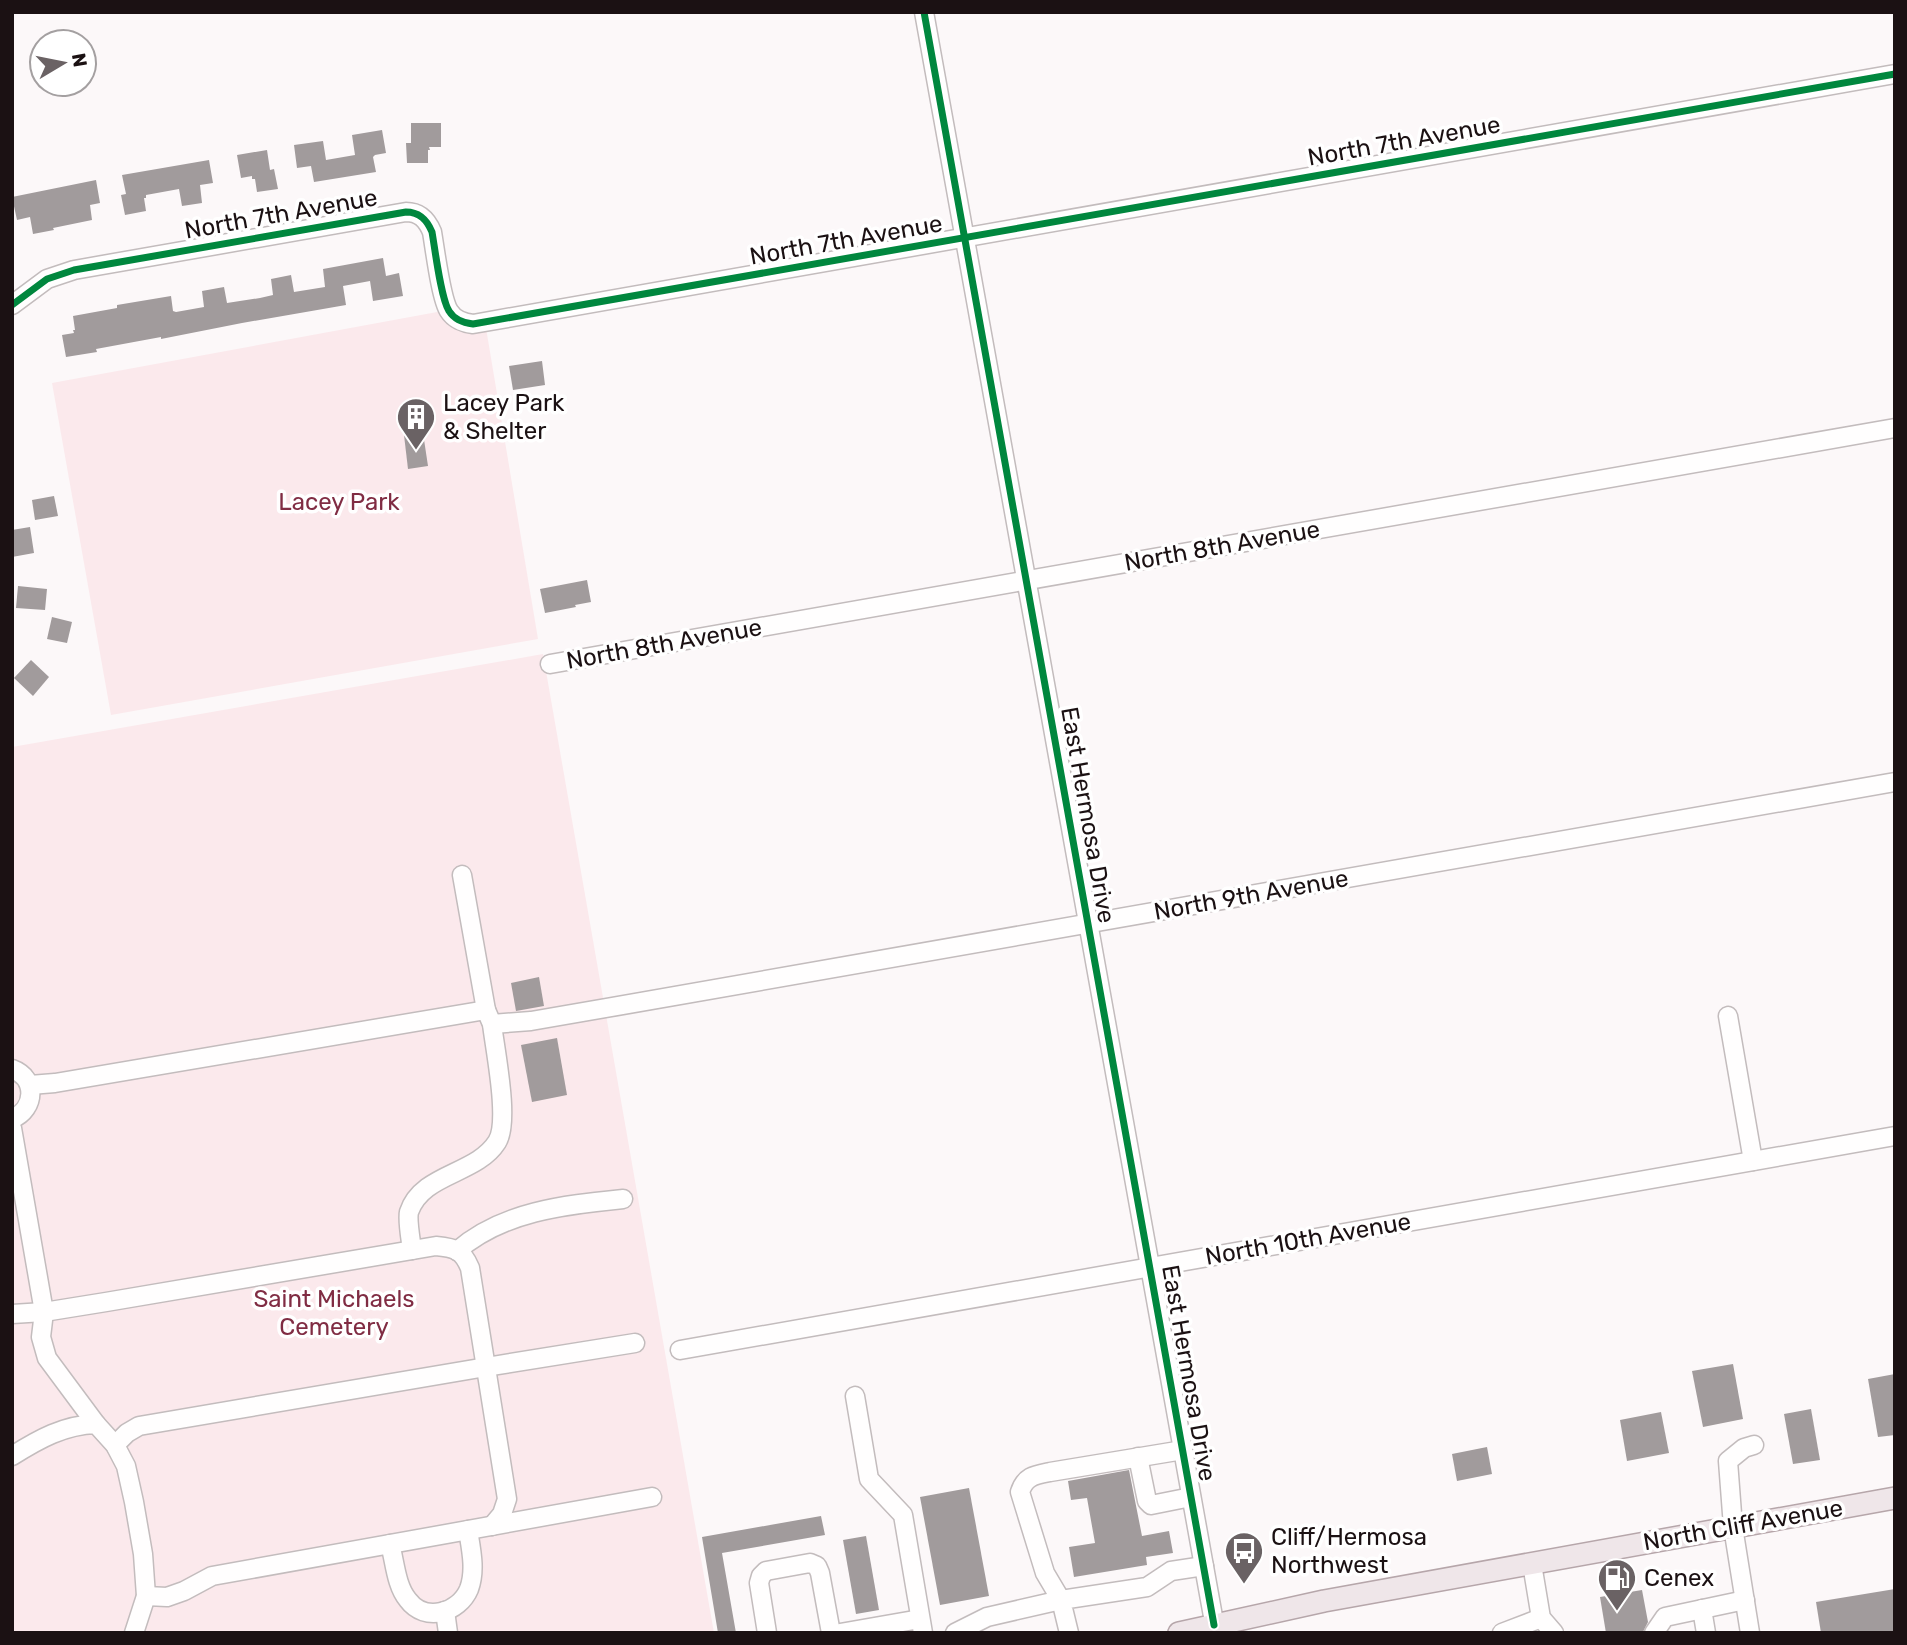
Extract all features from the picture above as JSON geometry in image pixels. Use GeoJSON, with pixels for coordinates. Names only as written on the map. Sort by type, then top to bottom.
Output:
{"type":"FeatureCollection","features":[{"type":"Feature","properties":{"kind":"main road","name":"North Cliff Avenue"},"geometry":{"type":"LineString","coordinates":[[1179,1633],[1215,1629],[1324,1601],[1895,1498]]}},
{"type":"Feature","properties":{"kind":"street","name":"East Hermosa Drive"},"geometry":{"type":"LineString","coordinates":[[925,12],[1215,1629]]}},
{"type":"Feature","properties":{"kind":"street","name":"North 7th Avenue"},"geometry":{"type":"LineString","coordinates":[[12,305],[47,279],[74,270],[414,212],[422,217],[432,232],[448,310],[465,323],[473,324],[1895,74]]}},
{"type":"Feature","properties":{"kind":"street","name":"North 8th Avenue"},"geometry":{"type":"LineString","coordinates":[[550,664],[1895,428]]}},
{"type":"Feature","properties":{"kind":"street","name":"North 9th Avenue"},"geometry":{"type":"LineString","coordinates":[[30,1085],[489,1017],[531,1021],[1895,782]]}},
{"type":"Feature","properties":{"kind":"street"},"geometry":{"type":"LineString","coordinates":[[412,1250],[409,1213],[420,1194],[436,1182],[461,1171],[484,1156],[498,1141],[503,1119],[489,1017],[462,875]]}},
{"type":"Feature","properties":{"kind":"street"},"geometry":{"type":"LineString","coordinates":[[1728,1016],[1753,1161]]}},
{"type":"Feature","properties":{"kind":"street"},"geometry":{"type":"LineString","coordinates":[[12,1069],[25,1077],[31,1094],[26,1110],[12,1119]]}},
{"type":"Feature","properties":{"kind":"street"},"geometry":{"type":"LineString","coordinates":[[12,1128],[44,1312],[41,1337],[47,1358],[115,1445],[126,1466],[143,1554],[146,1596],[134,1633]]}},
{"type":"Feature","properties":{"kind":"street","name":"North 10th Avenue"},"geometry":{"type":"LineString","coordinates":[[680,1350],[1895,1136]]}},
{"type":"Feature","properties":{"kind":"street"},"geometry":{"type":"LineString","coordinates":[[457,1251],[472,1237],[534,1212],[567,1205],[623,1199]]}},
{"type":"Feature","properties":{"kind":"street"},"geometry":{"type":"LineString","coordinates":[[12,1314],[44,1312],[436,1246],[451,1247],[465,1255],[470,1268],[507,1499],[502,1514],[492,1526]]}},
{"type":"Feature","properties":{"kind":"street"},"geometry":{"type":"LineString","coordinates":[[115,1445],[139,1426],[635,1343]]}},
{"type":"Feature","properties":{"kind":"street"},"geometry":{"type":"LineString","coordinates":[[840,1633],[922,1626],[903,1516],[869,1479],[855,1396]]}},
{"type":"Feature","properties":{"kind":"street"},"geometry":{"type":"LineString","coordinates":[[12,1457],[38,1440],[78,1424],[96,1424]]}},
{"type":"Feature","properties":{"kind":"street"},"geometry":{"type":"LineString","coordinates":[[1751,1633],[1733,1527],[1728,1461],[1744,1448],[1754,1445]]}},
{"type":"Feature","properties":{"kind":"street"},"geometry":{"type":"LineString","coordinates":[[1069,1633],[1061,1600],[1045,1573],[1020,1492],[1023,1483],[1030,1476],[1183,1450]]}},
{"type":"Feature","properties":{"kind":"street"},"geometry":{"type":"LineString","coordinates":[[1138,1457],[1147,1500],[1151,1505],[1191,1497]]}},
{"type":"Feature","properties":{"kind":"street"},"geometry":{"type":"LineString","coordinates":[[146,1596],[167,1597],[212,1576],[652,1497]]}},
{"type":"Feature","properties":{"kind":"street"},"geometry":{"type":"LineString","coordinates":[[390,1544],[402,1592],[410,1603],[422,1612],[433,1614],[449,1610],[463,1600],[469,1588],[473,1570],[468,1530]]}},
{"type":"Feature","properties":{"kind":"street"},"geometry":{"type":"LineString","coordinates":[[766,1633],[759,1583],[761,1576],[766,1571],[810,1563],[817,1566],[820,1573],[831,1633]]}},
{"type":"Feature","properties":{"kind":"street"},"geometry":{"type":"LineString","coordinates":[[1532,1564],[1541,1618],[1554,1633]]}},
{"type":"Feature","properties":{"kind":"street"},"geometry":{"type":"LineString","coordinates":[[955,1633],[987,1617],[1061,1600],[1147,1587],[1171,1571],[1204,1566]]}},
{"type":"Feature","properties":{"kind":"street"},"geometry":{"type":"LineString","coordinates":[[1654,1633],[1665,1617],[1745,1600]]}},
{"type":"Feature","properties":{"kind":"street"},"geometry":{"type":"LineString","coordinates":[[1702,1609],[1706,1633]]}},
{"type":"Feature","properties":{"kind":"street"},"geometry":{"type":"LineString","coordinates":[[444,1611],[448,1633]]}},
{"type":"Feature","properties":{"kind":"street"},"geometry":{"type":"LineString","coordinates":[[1502,1633],[1541,1618]]}},
{"type":"Feature","properties":{"kind":"green space","name":"Lacey Park"},"geometry":{"type":"Polygon","coordinates":[[[448,310],[485,322],[538,639],[111,715],[52,383],[448,310]]]}},
{"type":"Feature","properties":{"kind":"green space","name":"Saint Michaels Cemetery"},"geometry":{"type":"Polygon","coordinates":[[[543,654],[714,1633],[12,1633],[12,747],[543,654]]]}},
{"type":"Feature","properties":{"kind":"building"},"geometry":{"type":"Polygon","coordinates":[[[411,123],[441,123],[441,147],[429,147],[428,163],[407,163],[406,143],[411,143],[411,123]]]}},
{"type":"Feature","properties":{"kind":"building"},"geometry":{"type":"Polygon","coordinates":[[[382,130],[386,153],[373,157],[376,172],[314,182],[311,166],[297,168],[294,145],[323,141],[326,160],[355,155],[352,135],[382,130]]]}},
{"type":"Feature","properties":{"kind":"building"},"geometry":{"type":"Polygon","coordinates":[[[267,150],[270,170],[274,169],[278,189],[257,192],[252,176],[241,178],[237,155],[267,150]]]}},
{"type":"Feature","properties":{"kind":"building"},"geometry":{"type":"Polygon","coordinates":[[[209,160],[213,183],[200,185],[202,203],[182,206],[179,189],[146,195],[146,211],[125,215],[121,195],[126,194],[122,175],[209,160]]]}},
{"type":"Feature","properties":{"kind":"building"},"geometry":{"type":"Polygon","coordinates":[[[96,180],[100,203],[90,205],[92,220],[33,234],[30,217],[17,220],[12,197],[96,180]]]}},
{"type":"Feature","properties":{"kind":"building"},"geometry":{"type":"Polygon","coordinates":[[[383,258],[386,276],[399,273],[403,296],[373,301],[370,281],[343,286],[346,305],[96,349],[97,352],[66,357],[62,335],[74,333],[73,316],[171,296],[173,311],[176,312],[204,307],[202,291],[224,287],[227,303],[260,298],[273,295],[271,279],[291,275],[294,292],[325,287],[323,269],[383,258]]]}},
{"type":"Feature","properties":{"kind":"building"},"geometry":{"type":"Polygon","coordinates":[[[542,361],[545,385],[513,390],[509,366],[542,361]]]}},
{"type":"Feature","properties":{"kind":"building","name":"Lacey Park & Shelter"},"geometry":{"type":"Polygon","coordinates":[[[423,433],[428,466],[408,469],[404,435],[423,433]]]}},
{"type":"Feature","properties":{"kind":"building"},"geometry":{"type":"Polygon","coordinates":[[[54,496],[58,516],[35,520],[32,500],[54,496]]]}},
{"type":"Feature","properties":{"kind":"building"},"geometry":{"type":"Polygon","coordinates":[[[30,527],[34,553],[12,557],[12,530],[30,527]]]}},
{"type":"Feature","properties":{"kind":"building"},"geometry":{"type":"Polygon","coordinates":[[[587,580],[591,602],[545,613],[540,589],[587,580]]]}},
{"type":"Feature","properties":{"kind":"building"},"geometry":{"type":"Polygon","coordinates":[[[18,586],[47,589],[45,610],[16,608],[18,586]]]}},
{"type":"Feature","properties":{"kind":"building"},"geometry":{"type":"Polygon","coordinates":[[[52,617],[72,622],[67,643],[47,639],[52,617]]]}},
{"type":"Feature","properties":{"kind":"building"},"geometry":{"type":"Polygon","coordinates":[[[31,660],[49,677],[33,696],[14,678],[31,660]]]}},
{"type":"Feature","properties":{"kind":"building"},"geometry":{"type":"Polygon","coordinates":[[[539,977],[544,1006],[516,1011],[511,983],[539,977]]]}},
{"type":"Feature","properties":{"kind":"building"},"geometry":{"type":"Polygon","coordinates":[[[557,1038],[567,1095],[532,1102],[521,1045],[557,1038]]]}},
{"type":"Feature","properties":{"kind":"building"},"geometry":{"type":"Polygon","coordinates":[[[1733,1364],[1743,1419],[1703,1427],[1692,1371],[1733,1364]]]}},
{"type":"Feature","properties":{"kind":"building"},"geometry":{"type":"Polygon","coordinates":[[[1895,1374],[1895,1435],[1878,1437],[1868,1379],[1895,1374]]]}},
{"type":"Feature","properties":{"kind":"building"},"geometry":{"type":"Polygon","coordinates":[[[1811,1409],[1820,1460],[1793,1464],[1784,1414],[1811,1409]]]}},
{"type":"Feature","properties":{"kind":"building"},"geometry":{"type":"Polygon","coordinates":[[[1661,1412],[1669,1453],[1627,1461],[1620,1420],[1661,1412]]]}},
{"type":"Feature","properties":{"kind":"building"},"geometry":{"type":"Polygon","coordinates":[[[1487,1447],[1492,1474],[1457,1481],[1452,1454],[1487,1447]]]}},
{"type":"Feature","properties":{"kind":"building"},"geometry":{"type":"Polygon","coordinates":[[[1129,1470],[1142,1536],[1169,1531],[1173,1553],[1146,1557],[1147,1565],[1074,1577],[1069,1547],[1095,1543],[1087,1498],[1071,1500],[1068,1481],[1129,1470]]]}},
{"type":"Feature","properties":{"kind":"building"},"geometry":{"type":"Polygon","coordinates":[[[969,1488],[989,1596],[940,1605],[920,1497],[969,1488]]]}},
{"type":"Feature","properties":{"kind":"building"},"geometry":{"type":"Polygon","coordinates":[[[821,1516],[825,1535],[722,1553],[736,1633],[718,1633],[702,1537],[821,1516]]]}},
{"type":"Feature","properties":{"kind":"building"},"geometry":{"type":"Polygon","coordinates":[[[866,1536],[879,1610],[856,1614],[843,1540],[866,1536]]]}},
{"type":"Feature","properties":{"kind":"building"},"geometry":{"type":"Polygon","coordinates":[[[1895,1589],[1895,1633],[1821,1633],[1816,1602],[1895,1589]]]}},
{"type":"Feature","properties":{"kind":"building"},"geometry":{"type":"Polygon","coordinates":[[[1642,1590],[1648,1622],[1643,1632],[1606,1633],[1600,1597],[1642,1590]]]}},
{"type":"Feature","properties":{"kind":"cycle path"},"geometry":{"type":"LineString","coordinates":[[924,12],[1214,1625]]}},
{"type":"Feature","properties":{"kind":"cycle path"},"geometry":{"type":"LineString","coordinates":[[12,305],[47,279],[74,270],[406,212],[415,213],[422,218],[432,232],[441,285],[449,311],[460,320],[473,324],[1895,74]]}},
{"type":"Feature","properties":{"kind":"place","name":"Lacey Park & Shelter"},"geometry":{"type":"Point","coordinates":[416,451]}},
{"type":"Feature","properties":{"kind":"place","name":"Cliff/Hermosa Northwest"},"geometry":{"type":"Point","coordinates":[1244,1585]}},
{"type":"Feature","properties":{"kind":"place","name":"Cenex"},"geometry":{"type":"Point","coordinates":[1617,1612]}}]}
